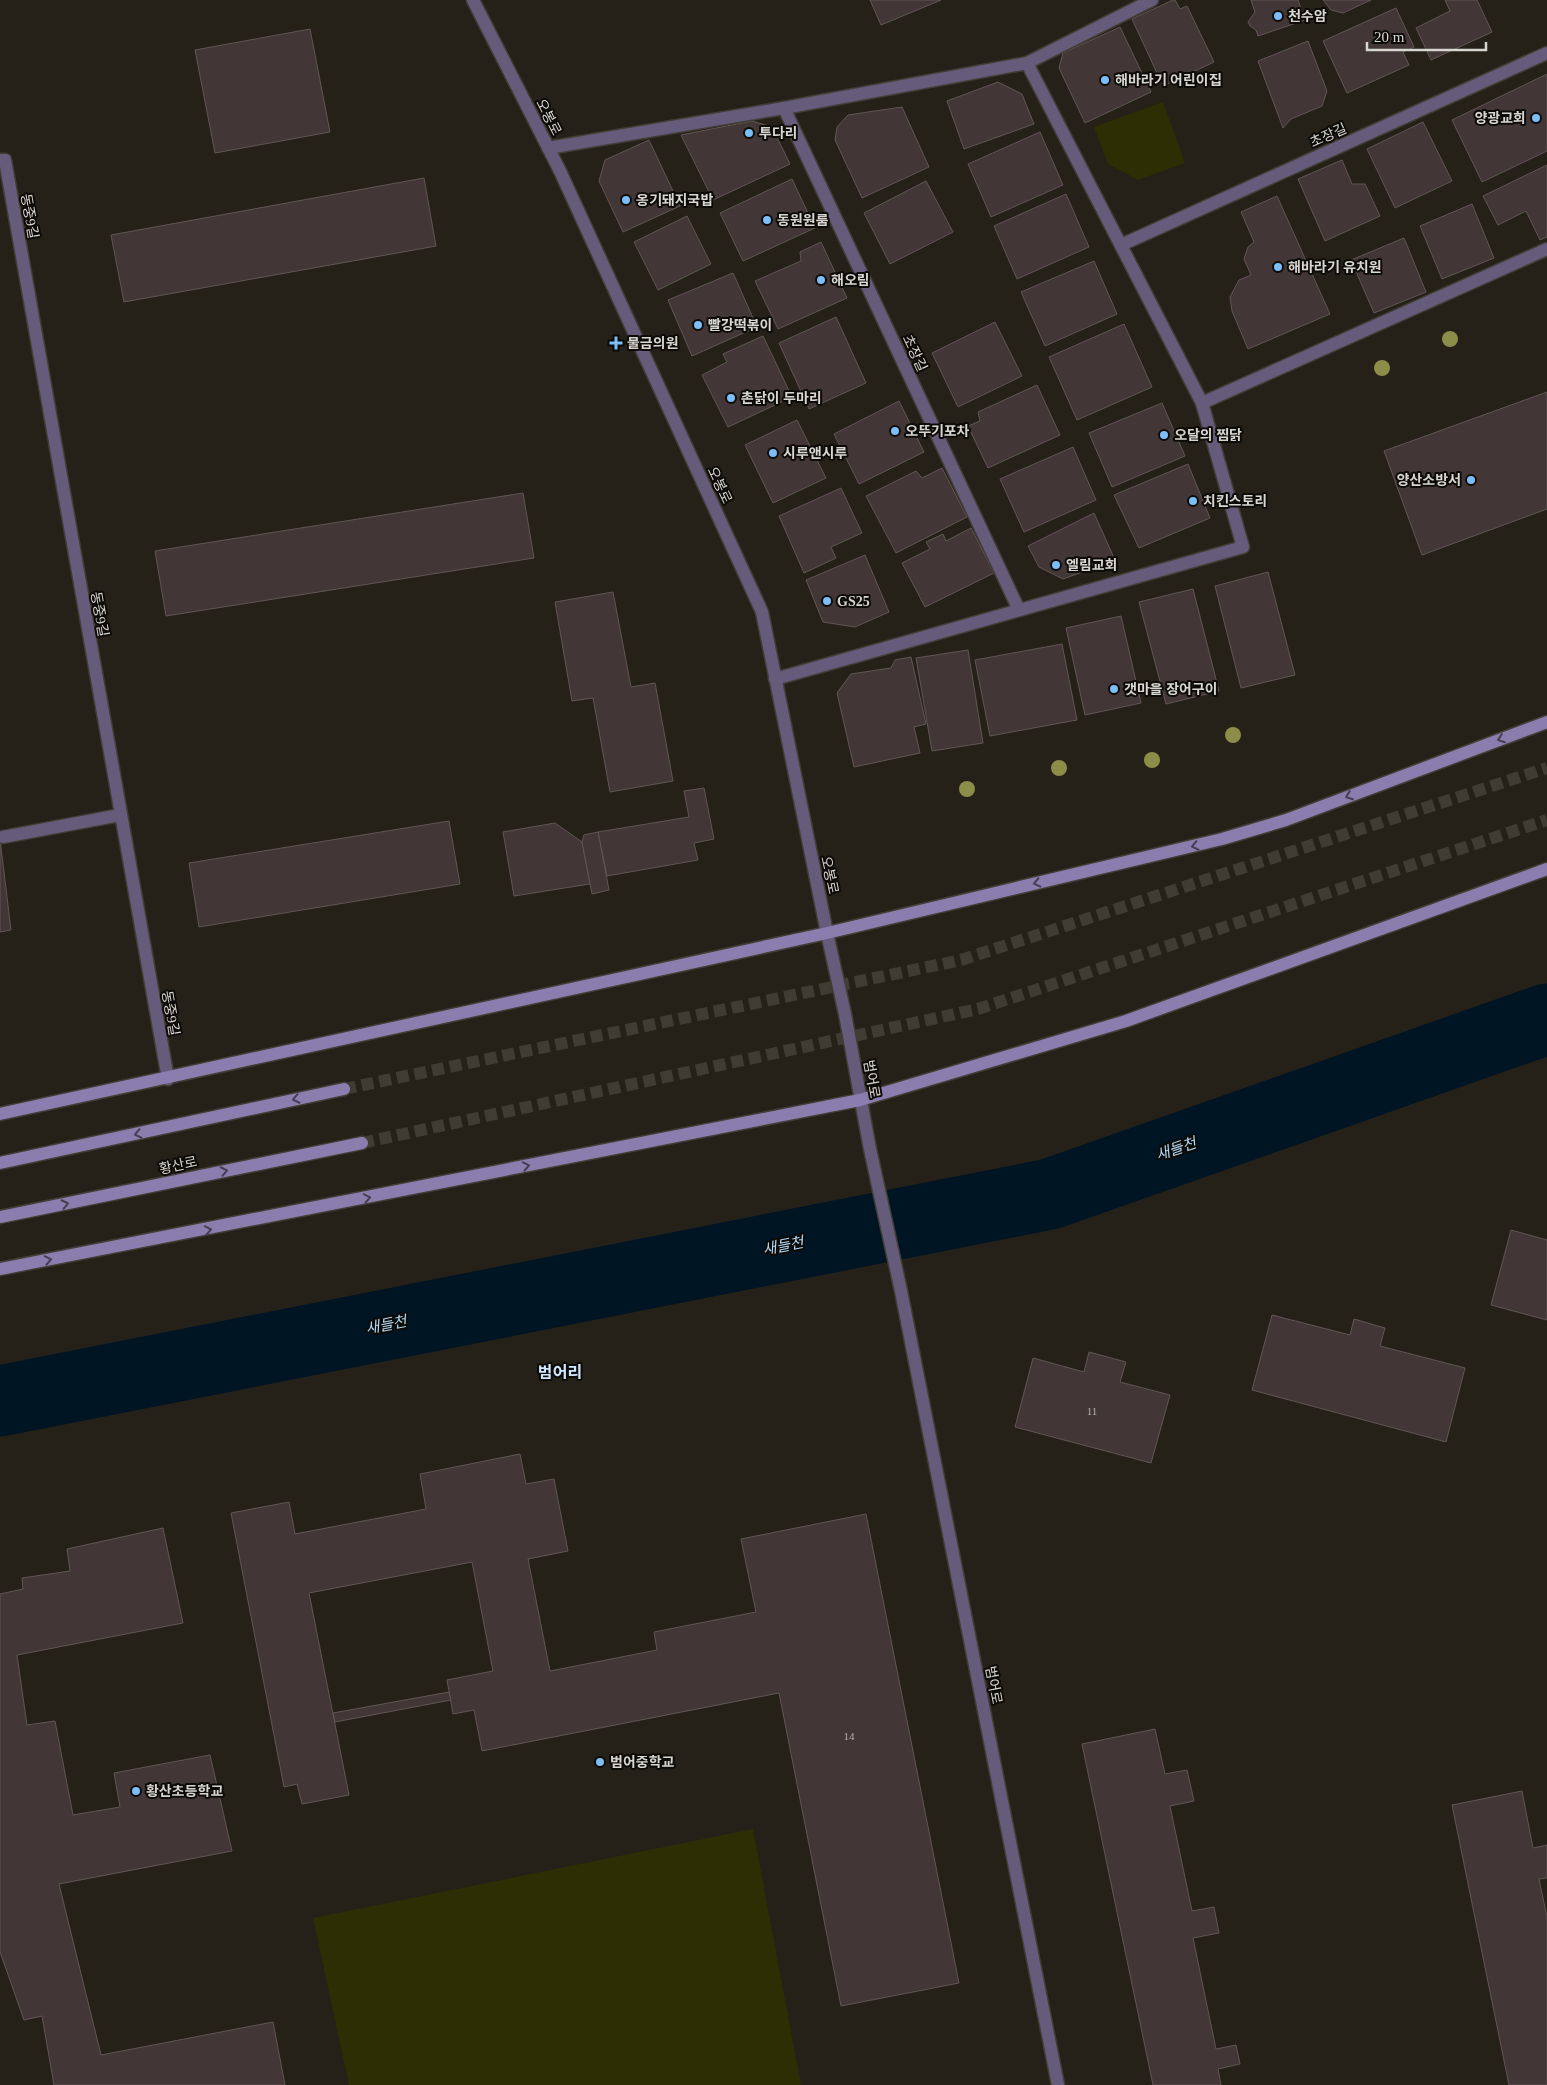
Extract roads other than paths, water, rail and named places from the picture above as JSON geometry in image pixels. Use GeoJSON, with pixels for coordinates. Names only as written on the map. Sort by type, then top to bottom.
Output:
{"type":"FeatureCollection","features":[{"type":"Feature","properties":{"kind":"main road"},"geometry":{"type":"LineString","coordinates":[[0,1114],[168,1079],[827,933],[1222,840],[1286,820],[1547,722]]}},
{"type":"Feature","properties":{"kind":"main road"},"geometry":{"type":"LineString","coordinates":[[0,1269],[860,1100],[1126,1021],[1547,869]]}},
{"type":"Feature","properties":{"kind":"main road"},"geometry":{"type":"LineString","coordinates":[[0,1163],[344,1089]]}},
{"type":"Feature","properties":{"kind":"main road","name":"황산로"},"geometry":{"type":"LineString","coordinates":[[0,1217],[362,1143]]}},
{"type":"Feature","properties":{"kind":"street","name":"오봉로"},"geometry":{"type":"LineString","coordinates":[[473,0],[548,148],[762,612],[845,1014]]}},
{"type":"Feature","properties":{"kind":"street"},"geometry":{"type":"LineString","coordinates":[[548,148],[784,108],[1028,63],[1152,0]]}},
{"type":"Feature","properties":{"kind":"street","name":"초장길"},"geometry":{"type":"LineString","coordinates":[[1121,245],[1547,52]]}},
{"type":"Feature","properties":{"kind":"street"},"geometry":{"type":"LineString","coordinates":[[775,679],[1243,547],[1202,403],[1028,63]]}},
{"type":"Feature","properties":{"kind":"street","name":"초장길"},"geometry":{"type":"LineString","coordinates":[[784,108],[1019,610]]}},
{"type":"Feature","properties":{"kind":"street","name":"동중9길"},"geometry":{"type":"LineString","coordinates":[[0,160],[5,160],[168,1079]]}},
{"type":"Feature","properties":{"kind":"street"},"geometry":{"type":"LineString","coordinates":[[1202,403],[1547,249]]}},
{"type":"Feature","properties":{"kind":"street"},"geometry":{"type":"LineString","coordinates":[[3,837],[120,814]]}},
{"type":"Feature","properties":{"kind":"street","name":"범어로"},"geometry":{"type":"LineString","coordinates":[[845,1014],[860,1100],[901,1291],[1058,2085]]}},
{"type":"Feature","properties":{"kind":"waterway","name":"새들천"},"geometry":{"type":"LineString","coordinates":[[0,1401],[1050,1194],[1547,1019]]}},
{"type":"Feature","properties":{"kind":"tunnel"},"geometry":{"type":"LineString","coordinates":[[344,1089],[961,960],[1547,768]]}},
{"type":"Feature","properties":{"kind":"tunnel"},"geometry":{"type":"LineString","coordinates":[[362,1143],[978,1009],[1547,820]]}},
{"type":"Feature","properties":{"kind":"place","name":"천수암"},"geometry":{"type":"Point","coordinates":[1278,16]}},
{"type":"Feature","properties":{"kind":"place","name":"해바라기 어린이집"},"geometry":{"type":"Point","coordinates":[1105,80]}},
{"type":"Feature","properties":{"kind":"place","name":"양광교회"},"geometry":{"type":"Point","coordinates":[1536,118]}},
{"type":"Feature","properties":{"kind":"place","name":"투다리"},"geometry":{"type":"Point","coordinates":[749,133]}},
{"type":"Feature","properties":{"kind":"place","name":"옹기돼지국밥"},"geometry":{"type":"Point","coordinates":[626,200]}},
{"type":"Feature","properties":{"kind":"place","name":"동원원룸"},"geometry":{"type":"Point","coordinates":[767,220]}},
{"type":"Feature","properties":{"kind":"place","name":"해바라기 유치원"},"geometry":{"type":"Point","coordinates":[1278,267]}},
{"type":"Feature","properties":{"kind":"place","name":"해오림"},"geometry":{"type":"Point","coordinates":[821,280]}},
{"type":"Feature","properties":{"kind":"place","name":"빨강떡볶이"},"geometry":{"type":"Point","coordinates":[698,325]}},
{"type":"Feature","properties":{"kind":"place","name":"물금의원"},"geometry":{"type":"Point","coordinates":[616,343]}},
{"type":"Feature","properties":{"kind":"place","name":"촌닭이 두마리"},"geometry":{"type":"Point","coordinates":[731,398]}},
{"type":"Feature","properties":{"kind":"place","name":"오뚜기포차"},"geometry":{"type":"Point","coordinates":[895,431]}},
{"type":"Feature","properties":{"kind":"place","name":"오달의 찜닭"},"geometry":{"type":"Point","coordinates":[1164,435]}},
{"type":"Feature","properties":{"kind":"place","name":"시루앤시루"},"geometry":{"type":"Point","coordinates":[773,453]}},
{"type":"Feature","properties":{"kind":"place","name":"양산소방서"},"geometry":{"type":"Point","coordinates":[1471,480]}},
{"type":"Feature","properties":{"kind":"place","name":"치킨스토리"},"geometry":{"type":"Point","coordinates":[1193,501]}},
{"type":"Feature","properties":{"kind":"place","name":"엘림교회"},"geometry":{"type":"Point","coordinates":[1056,565]}},
{"type":"Feature","properties":{"kind":"place","name":"GS25"},"geometry":{"type":"Point","coordinates":[827,601]}},
{"type":"Feature","properties":{"kind":"place","name":"갯마을 장어구이"},"geometry":{"type":"Point","coordinates":[1114,689]}},
{"type":"Feature","properties":{"kind":"place","name":"범어중학교"},"geometry":{"type":"Point","coordinates":[600,1762]}},
{"type":"Feature","properties":{"kind":"place","name":"황산초등학교"},"geometry":{"type":"Point","coordinates":[136,1791]}},
{"type":"Feature","properties":{"kind":"district","name":"범어리"},"geometry":{"type":"Point","coordinates":[560,1372]}}]}
